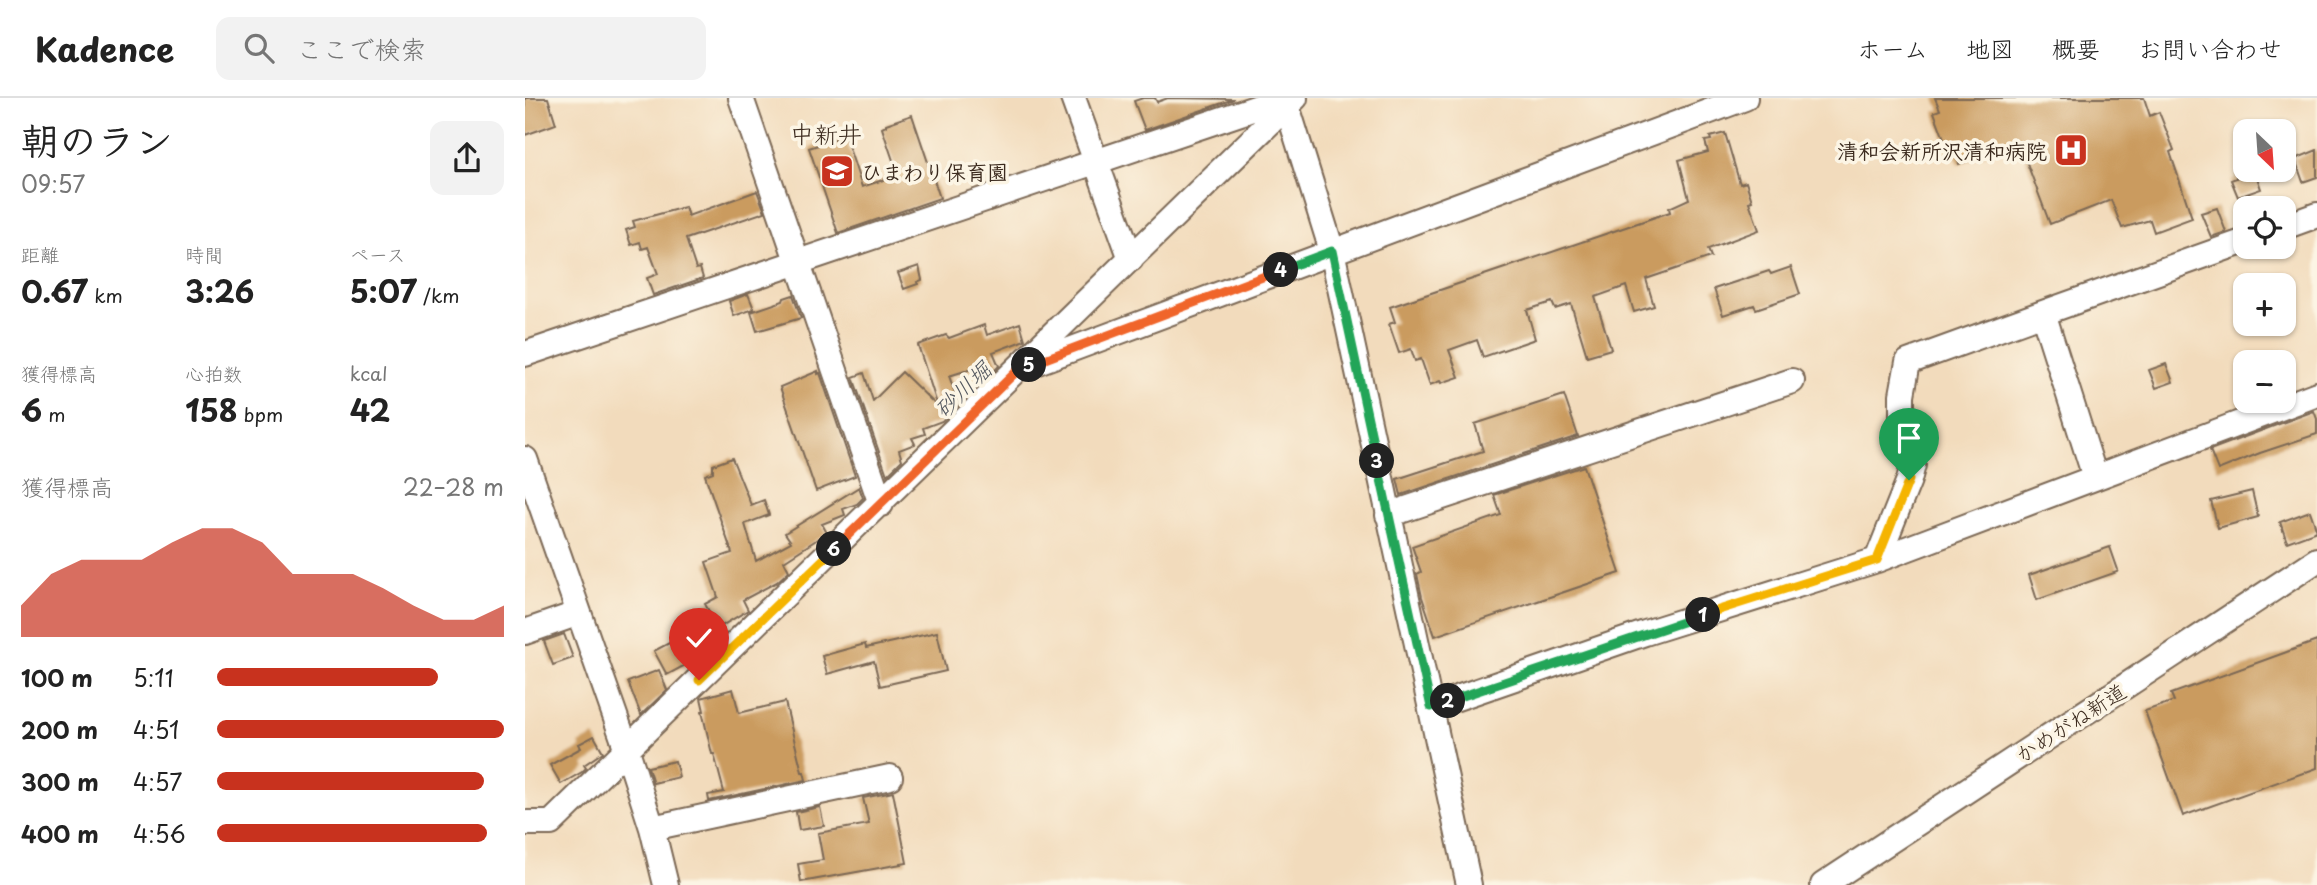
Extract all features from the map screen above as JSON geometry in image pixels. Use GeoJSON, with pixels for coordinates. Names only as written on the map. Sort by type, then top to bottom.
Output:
{"type":"FeatureCollection","features":[{"type":"Feature","properties":{"kind":"street"},"geometry":{"type":"LineString","coordinates":[[741,98],[881,503]]}},
{"type":"Feature","properties":{"kind":"street"},"geometry":{"type":"LineString","coordinates":[[1073,98],[1131,259]]}},
{"type":"Feature","properties":{"kind":"street"},"geometry":{"type":"LineString","coordinates":[[1019,369],[1745,98]]}},
{"type":"Feature","properties":{"kind":"street"},"geometry":{"type":"LineString","coordinates":[[525,354],[1279,100],[1291,102]]}},
{"type":"Feature","properties":{"kind":"street"},"geometry":{"type":"LineString","coordinates":[[1291,102],[1332,251],[1469,885]]}},
{"type":"Feature","properties":{"kind":"street"},"geometry":{"type":"LineString","coordinates":[[525,823],[551,823],[1291,102]]}},
{"type":"Feature","properties":{"kind":"street"},"geometry":{"type":"LineString","coordinates":[[2296,223],[2317,215]]}},
{"type":"Feature","properties":{"kind":"street"},"geometry":{"type":"LineString","coordinates":[[1877,560],[1913,465],[1902,417],[1902,395],[1908,362],[2233,245]]}},
{"type":"Feature","properties":{"kind":"street"},"geometry":{"type":"LineString","coordinates":[[2043,313],[2095,477]]}},
{"type":"Feature","properties":{"kind":"street"},"geometry":{"type":"LineString","coordinates":[[1388,515],[1793,381]]}},
{"type":"Feature","properties":{"kind":"street"},"geometry":{"type":"LineString","coordinates":[[1431,707],[1645,633],[1877,560],[2317,394]]}},
{"type":"Feature","properties":{"kind":"street"},"geometry":{"type":"LineString","coordinates":[[525,459],[627,750],[652,828],[666,885]]}},
{"type":"Feature","properties":{"kind":"street","name":"かめがね新道"},"geometry":{"type":"LineString","coordinates":[[1823,885],[2317,560]]}},
{"type":"Feature","properties":{"kind":"street"},"geometry":{"type":"LineString","coordinates":[[525,632],[579,613]]}},
{"type":"Feature","properties":{"kind":"street"},"geometry":{"type":"LineString","coordinates":[[652,828],[890,777]]}},
{"type":"Feature","properties":{"kind":"building"},"geometry":{"type":"Polygon","coordinates":[[[525,98],[548,98],[556,124],[525,135],[525,98]]]}},
{"type":"Feature","properties":{"kind":"building"},"geometry":{"type":"Polygon","coordinates":[[[1155,98],[1157,102],[1168,98],[1234,99],[1145,130],[1134,101],[1155,98]]]}},
{"type":"Feature","properties":{"kind":"building"},"geometry":{"type":"Polygon","coordinates":[[[1935,98],[2144,98],[2150,116],[2159,112],[2174,150],[2170,152],[2192,218],[2154,232],[2150,220],[2122,228],[2111,200],[2050,224],[2019,142],[1959,164],[1951,142],[1946,144],[1934,112],[1940,110],[1935,98]]]}},
{"type":"Feature","properties":{"kind":"building"},"geometry":{"type":"Polygon","coordinates":[[[912,115],[940,198],[838,233],[809,148],[845,136],[862,187],[898,175],[882,128],[912,115]]]}},
{"type":"Feature","properties":{"kind":"building"},"geometry":{"type":"Polygon","coordinates":[[[1725,133],[1740,184],[1746,182],[1752,201],[1749,202],[1759,230],[1708,249],[1711,257],[1646,279],[1654,306],[1634,312],[1626,286],[1595,297],[1611,349],[1587,356],[1571,304],[1555,309],[1552,302],[1527,310],[1535,339],[1483,357],[1477,340],[1449,350],[1459,377],[1441,383],[1440,381],[1430,385],[1421,359],[1415,361],[1411,349],[1399,353],[1389,324],[1395,322],[1390,307],[1670,212],[1669,208],[1689,199],[1679,160],[1708,152],[1705,141],[1725,133]]]}},
{"type":"Feature","properties":{"kind":"building"},"geometry":{"type":"Polygon","coordinates":[[[2317,150],[2317,177],[2303,182],[2296,159],[2317,150]]]}},
{"type":"Feature","properties":{"kind":"building"},"geometry":{"type":"Polygon","coordinates":[[[2231,180],[2259,182],[2261,189],[2238,196],[2231,180]]]}},
{"type":"Feature","properties":{"kind":"building"},"geometry":{"type":"Polygon","coordinates":[[[757,191],[765,212],[686,239],[696,269],[700,268],[703,278],[653,295],[647,278],[658,274],[648,247],[642,249],[640,242],[631,245],[626,230],[635,227],[633,221],[685,207],[688,216],[757,191]]]}},
{"type":"Feature","properties":{"kind":"building"},"geometry":{"type":"Polygon","coordinates":[[[2217,208],[2226,232],[2211,237],[2201,213],[2217,208]]]}},
{"type":"Feature","properties":{"kind":"building"},"geometry":{"type":"Polygon","coordinates":[[[919,266],[922,280],[904,289],[898,273],[919,266]]]}},
{"type":"Feature","properties":{"kind":"building"},"geometry":{"type":"Polygon","coordinates":[[[1791,267],[1800,294],[1756,309],[1754,305],[1723,315],[1714,289],[1769,271],[1771,274],[1791,267]]]}},
{"type":"Feature","properties":{"kind":"building"},"geometry":{"type":"Polygon","coordinates":[[[748,294],[754,309],[734,316],[729,301],[748,294]]]}},
{"type":"Feature","properties":{"kind":"building"},"geometry":{"type":"Polygon","coordinates":[[[793,295],[801,318],[757,331],[751,312],[793,295]]]}},
{"type":"Feature","properties":{"kind":"building"},"geometry":{"type":"Polygon","coordinates":[[[1020,323],[1025,340],[993,352],[999,366],[993,372],[987,374],[984,365],[949,376],[959,404],[942,421],[923,428],[925,434],[912,438],[915,444],[899,450],[902,460],[887,475],[853,377],[864,373],[873,401],[902,372],[938,407],[918,345],[946,335],[949,338],[984,325],[987,335],[1020,323]]]}},
{"type":"Feature","properties":{"kind":"building"},"geometry":{"type":"Polygon","coordinates":[[[2166,364],[2173,382],[2156,388],[2149,370],[2166,364]]]}},
{"type":"Feature","properties":{"kind":"building"},"geometry":{"type":"Polygon","coordinates":[[[818,371],[855,476],[816,491],[780,387],[818,371]]]}},
{"type":"Feature","properties":{"kind":"building"},"geometry":{"type":"Polygon","coordinates":[[[1564,395],[1578,436],[1401,495],[1397,479],[1483,451],[1475,424],[1564,395]]]}},
{"type":"Feature","properties":{"kind":"building"},"geometry":{"type":"Polygon","coordinates":[[[2314,411],[2317,434],[2218,470],[2210,450],[2314,411]]]}},
{"type":"Feature","properties":{"kind":"building"},"geometry":{"type":"Polygon","coordinates":[[[732,458],[751,505],[764,500],[769,515],[745,524],[756,561],[791,542],[785,533],[859,487],[863,498],[857,504],[843,509],[845,515],[822,524],[827,533],[784,561],[789,571],[777,582],[743,600],[748,610],[718,628],[705,604],[718,597],[706,562],[732,553],[705,475],[713,472],[713,465],[732,458]]]}},
{"type":"Feature","properties":{"kind":"building"},"geometry":{"type":"Polygon","coordinates":[[[1584,466],[1620,573],[1435,636],[1422,597],[1417,574],[1421,572],[1412,546],[1501,515],[1494,495],[1584,466]]]}},
{"type":"Feature","properties":{"kind":"building"},"geometry":{"type":"Polygon","coordinates":[[[2252,491],[2258,517],[2218,528],[2211,501],[2252,491]]]}},
{"type":"Feature","properties":{"kind":"building"},"geometry":{"type":"Polygon","coordinates":[[[2310,511],[2317,531],[2287,542],[2280,522],[2310,511]]]}},
{"type":"Feature","properties":{"kind":"building"},"geometry":{"type":"Polygon","coordinates":[[[2110,547],[2117,572],[2037,600],[2029,575],[2110,547]]]}},
{"type":"Feature","properties":{"kind":"building"},"geometry":{"type":"Polygon","coordinates":[[[937,632],[946,671],[880,686],[874,661],[827,674],[822,656],[865,644],[866,648],[937,632]]]}},
{"type":"Feature","properties":{"kind":"building"},"geometry":{"type":"Polygon","coordinates":[[[688,633],[700,657],[667,675],[654,651],[688,633]]]}},
{"type":"Feature","properties":{"kind":"building"},"geometry":{"type":"Polygon","coordinates":[[[564,634],[573,658],[553,665],[544,641],[564,634]]]}},
{"type":"Feature","properties":{"kind":"building"},"geometry":{"type":"Polygon","coordinates":[[[2317,641],[2317,768],[2183,816],[2145,711],[2174,701],[2171,694],[2317,641]]]}},
{"type":"Feature","properties":{"kind":"building"},"geometry":{"type":"Polygon","coordinates":[[[659,670],[667,690],[641,715],[628,682],[659,670]]]}},
{"type":"Feature","properties":{"kind":"building"},"geometry":{"type":"Polygon","coordinates":[[[733,689],[739,713],[785,702],[806,780],[709,801],[708,795],[724,792],[712,754],[701,698],[733,689]]]}},
{"type":"Feature","properties":{"kind":"building"},"geometry":{"type":"Polygon","coordinates":[[[594,736],[603,752],[584,765],[586,768],[582,772],[561,784],[550,765],[581,748],[579,744],[594,736]]]}},
{"type":"Feature","properties":{"kind":"building"},"geometry":{"type":"Polygon","coordinates":[[[675,761],[679,777],[653,783],[648,767],[675,761]]]}},
{"type":"Feature","properties":{"kind":"building"},"geometry":{"type":"Polygon","coordinates":[[[893,792],[907,863],[801,882],[798,864],[823,860],[818,833],[869,824],[863,798],[893,792]]]}},
{"type":"Feature","properties":{"kind":"building"},"geometry":{"type":"Polygon","coordinates":[[[820,807],[824,826],[799,830],[796,812],[820,807]]]}},
{"type":"Feature","properties":{"kind":"place","name":"清和会新所沢清和病院"},"geometry":{"type":"Point","coordinates":[2071,150]}},
{"type":"Feature","properties":{"kind":"place","name":"ひまわり保育園"},"geometry":{"type":"Point","coordinates":[837,171]}},
{"type":"Feature","properties":{"kind":"district","name":"中新井"},"geometry":{"type":"Point","coordinates":[826,133]}},
{"type":"Feature","properties":{"kind":"route"},"geometry":{"type":"LineString","coordinates":[[699,680],[1019,369],[1332,251],[1431,707],[1645,633],[1877,560],[1909,480]]}},
{"type":"Feature","properties":{"kind":"water label","name":"砂川堀"},"geometry":{"type":"Point","coordinates":[962,389]}}]}
